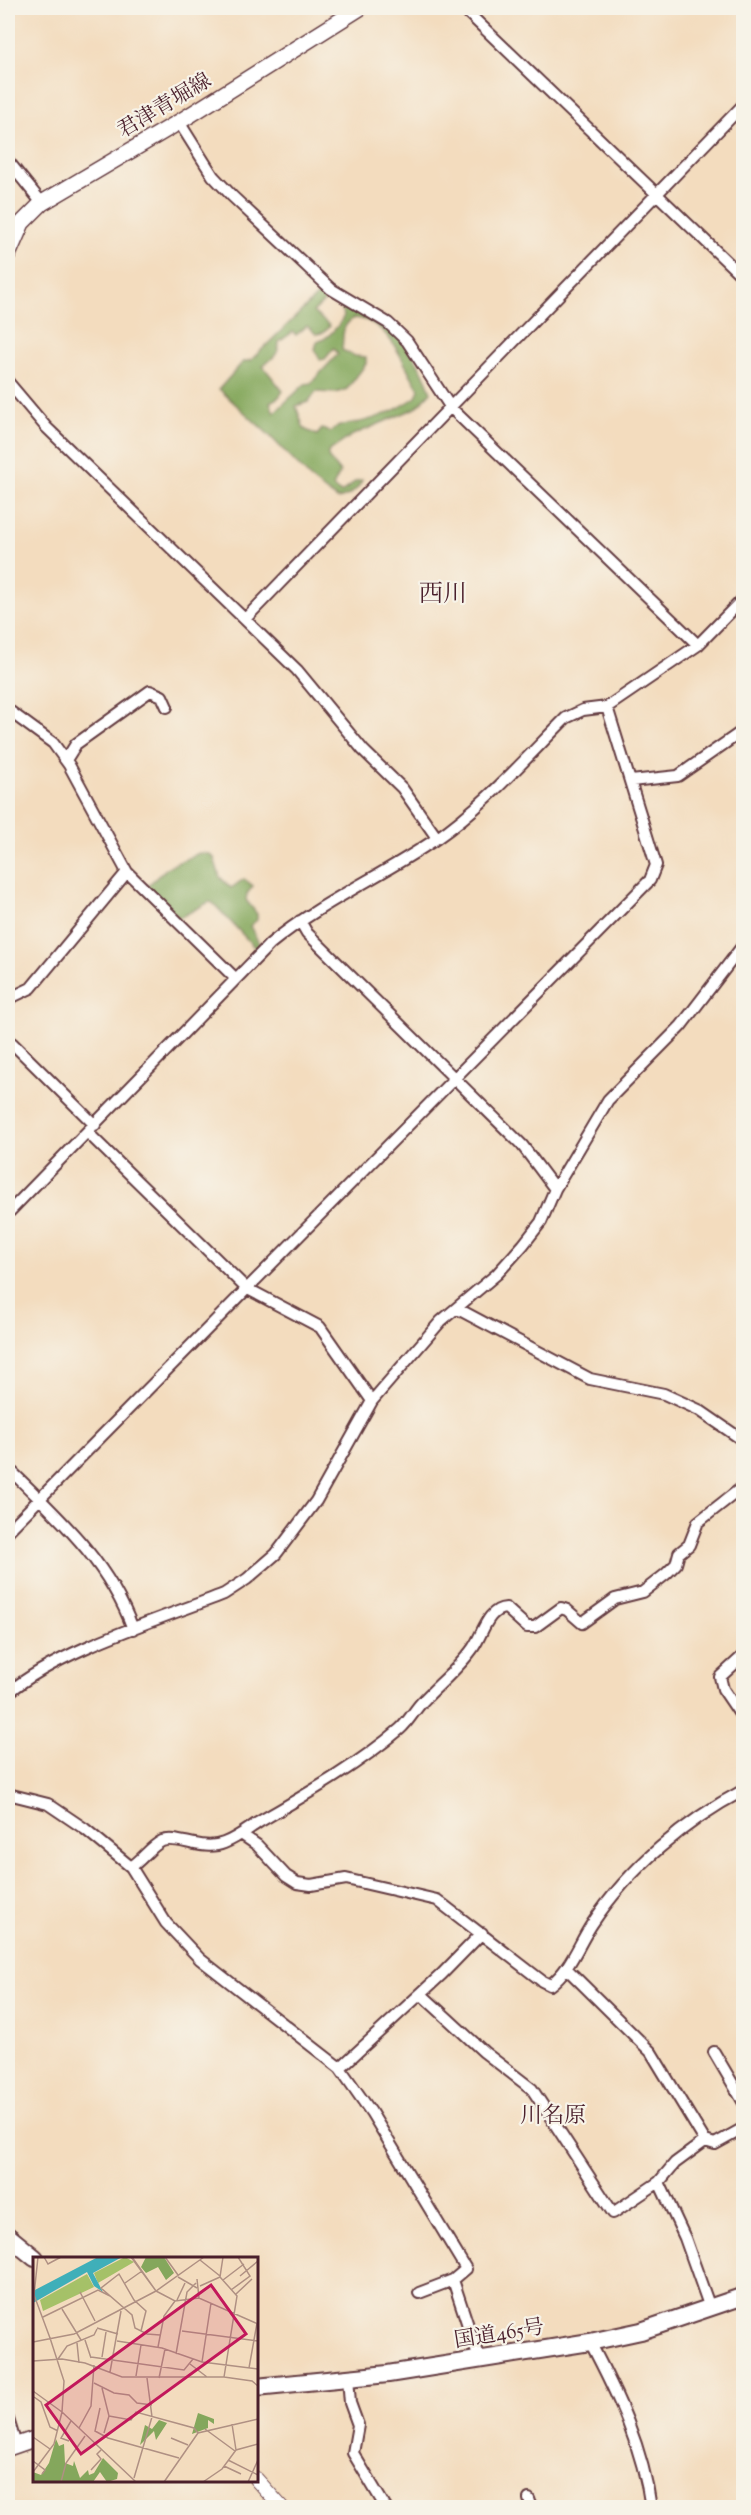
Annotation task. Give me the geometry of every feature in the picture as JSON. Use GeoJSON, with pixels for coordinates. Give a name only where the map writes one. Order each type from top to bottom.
{"type":"FeatureCollection","features":[{"type":"Feature","properties":{"kind":"highway"},"geometry":{"type":"LineString","coordinates":[[8,2236],[33,2257]]}},
{"type":"Feature","properties":{"kind":"highway","name":"国道465号"},"geometry":{"type":"LineString","coordinates":[[258,2387],[348,2378],[590,2342],[641,2331],[744,2296]]}},
{"type":"Feature","properties":{"kind":"main road","name":"君津青堀線"},"geometry":{"type":"LineString","coordinates":[[8,255],[22,223],[42,202],[179,122],[360,8]]}},
{"type":"Feature","properties":{"kind":"main road"},"geometry":{"type":"LineString","coordinates":[[12,2446],[33,2439]]}},
{"type":"Feature","properties":{"kind":"street"},"geometry":{"type":"LineString","coordinates":[[464,8],[744,278]]}},
{"type":"Feature","properties":{"kind":"street"},"geometry":{"type":"LineString","coordinates":[[246,618],[744,104]]}},
{"type":"Feature","properties":{"kind":"street"},"geometry":{"type":"LineString","coordinates":[[179,122],[213,176],[232,196],[331,289],[388,323],[407,341],[451,408],[698,645]]}},
{"type":"Feature","properties":{"kind":"street"},"geometry":{"type":"LineString","coordinates":[[8,161],[42,202]]}},
{"type":"Feature","properties":{"kind":"street"},"geometry":{"type":"LineString","coordinates":[[8,382],[46,427],[246,618],[297,670],[363,750],[402,788],[437,838]]}},
{"type":"Feature","properties":{"kind":"street"},"geometry":{"type":"LineString","coordinates":[[8,1213],[270,944],[300,921],[437,838],[481,800],[566,718],[583,710],[607,707],[698,645],[744,598]]}},
{"type":"Feature","properties":{"kind":"street"},"geometry":{"type":"LineString","coordinates":[[66,760],[76,744],[150,691],[162,696],[167,707]]}},
{"type":"Feature","properties":{"kind":"street"},"geometry":{"type":"LineString","coordinates":[[8,1531],[453,1077],[650,880],[656,865],[607,707]]}},
{"type":"Feature","properties":{"kind":"street"},"geometry":{"type":"LineString","coordinates":[[8,710],[53,743],[66,760],[128,872],[235,978]]}},
{"type":"Feature","properties":{"kind":"street"},"geometry":{"type":"LineString","coordinates":[[631,781],[678,776],[744,730]]}},
{"type":"Feature","properties":{"kind":"street"},"geometry":{"type":"LineString","coordinates":[[8,999],[31,988],[128,872]]}},
{"type":"Feature","properties":{"kind":"street"},"geometry":{"type":"LineString","coordinates":[[300,921],[307,933],[522,1145],[555,1189]]}},
{"type":"Feature","properties":{"kind":"street"},"geometry":{"type":"LineString","coordinates":[[8,1693],[27,1677],[133,1629],[224,1594],[247,1579],[276,1554],[316,1501],[372,1401],[441,1321],[497,1274],[523,1245],[541,1222],[555,1189],[608,1100],[681,1026],[744,944]]}},
{"type":"Feature","properties":{"kind":"street"},"geometry":{"type":"LineString","coordinates":[[12,1043],[246,1288],[321,1327],[372,1401]]}},
{"type":"Feature","properties":{"kind":"street"},"geometry":{"type":"LineString","coordinates":[[458,1308],[590,1379],[673,1398],[699,1410],[744,1441]]}},
{"type":"Feature","properties":{"kind":"street"},"geometry":{"type":"LineString","coordinates":[[8,1468],[93,1554],[122,1599],[133,1629]]}},
{"type":"Feature","properties":{"kind":"street"},"geometry":{"type":"LineString","coordinates":[[131,1867],[142,1861],[161,1842],[172,1839],[188,1845],[223,1844],[338,1774],[402,1728],[423,1701],[455,1670],[473,1647],[492,1614],[499,1609],[506,1608],[527,1627],[535,1627],[561,1608],[567,1610],[582,1623],[615,1599],[643,1592],[676,1564],[679,1553],[689,1545],[698,1522],[744,1486]]}},
{"type":"Feature","properties":{"kind":"street"},"geometry":{"type":"LineString","coordinates":[[744,1655],[720,1677],[723,1689],[744,1720]]}},
{"type":"Feature","properties":{"kind":"street"},"geometry":{"type":"LineString","coordinates":[[241,1834],[257,1845],[286,1876],[297,1883],[311,1885],[346,1879],[437,1900],[542,1982],[550,1985],[567,1969],[592,1924],[626,1880],[703,1814],[744,1790]]}},
{"type":"Feature","properties":{"kind":"street"},"geometry":{"type":"LineString","coordinates":[[8,1794],[48,1804],[85,1829],[131,1867],[166,1923],[200,1959],[340,2068],[371,2112],[466,2269],[453,2280],[418,2293]]}},
{"type":"Feature","properties":{"kind":"street"},"geometry":{"type":"LineString","coordinates":[[340,2068],[421,1994],[482,1933]]}},
{"type":"Feature","properties":{"kind":"street"},"geometry":{"type":"LineString","coordinates":[[567,1969],[651,2052],[705,2141],[715,2144],[744,2128]]}},
{"type":"Feature","properties":{"kind":"street"},"geometry":{"type":"LineString","coordinates":[[421,1994],[484,2052],[532,2089],[613,2213],[659,2182],[675,2163],[705,2141]]}},
{"type":"Feature","properties":{"kind":"street"},"geometry":{"type":"LineString","coordinates":[[714,2052],[744,2103]]}},
{"type":"Feature","properties":{"kind":"street"},"geometry":{"type":"LineString","coordinates":[[659,2182],[685,2238],[710,2308]]}},
{"type":"Feature","properties":{"kind":"street"},"geometry":{"type":"LineString","coordinates":[[453,2280],[479,2359]]}},
{"type":"Feature","properties":{"kind":"street"},"geometry":{"type":"LineString","coordinates":[[590,2342],[632,2430],[642,2461],[651,2508]]}},
{"type":"Feature","properties":{"kind":"street"},"geometry":{"type":"LineString","coordinates":[[348,2378],[350,2403],[358,2425],[353,2453],[386,2508]]}},
{"type":"Feature","properties":{"kind":"street"},"geometry":{"type":"LineString","coordinates":[[8,2419],[12,2446]]}},
{"type":"Feature","properties":{"kind":"street"},"geometry":{"type":"LineString","coordinates":[[258,2481],[282,2508]]}},
{"type":"Feature","properties":{"kind":"green space"},"geometry":{"type":"Polygon","coordinates":[[[321,292],[327,292],[374,316],[395,332],[414,356],[431,392],[416,408],[353,435],[328,452],[328,457],[340,472],[333,487],[341,493],[356,481],[362,480],[352,493],[337,499],[314,482],[269,435],[219,389],[243,362],[251,360],[321,292]],[[328,298],[313,312],[330,326],[323,333],[316,334],[307,326],[296,335],[293,332],[279,342],[277,353],[263,366],[283,391],[279,397],[270,402],[274,413],[305,384],[311,383],[338,354],[334,348],[325,359],[320,360],[315,349],[317,342],[333,332],[344,316],[340,304],[328,298]],[[354,318],[346,324],[342,350],[355,356],[366,357],[366,364],[347,389],[336,393],[316,392],[308,402],[296,406],[304,429],[317,435],[322,429],[330,432],[339,426],[387,413],[416,397],[419,389],[387,335],[367,321],[354,318]]]}},
{"type":"Feature","properties":{"kind":"green space"},"geometry":{"type":"Polygon","coordinates":[[[199,853],[210,854],[214,858],[220,877],[231,888],[244,879],[253,886],[246,900],[257,914],[257,920],[250,926],[261,947],[257,950],[213,903],[209,902],[179,918],[145,888],[168,867],[199,853]]]}},
{"type":"Feature","properties":{"kind":"district","name":"西川"},"geometry":{"type":"Point","coordinates":[443,593]}},
{"type":"Feature","properties":{"kind":"district","name":"川名原"},"geometry":{"type":"Point","coordinates":[553,2114]}}]}
